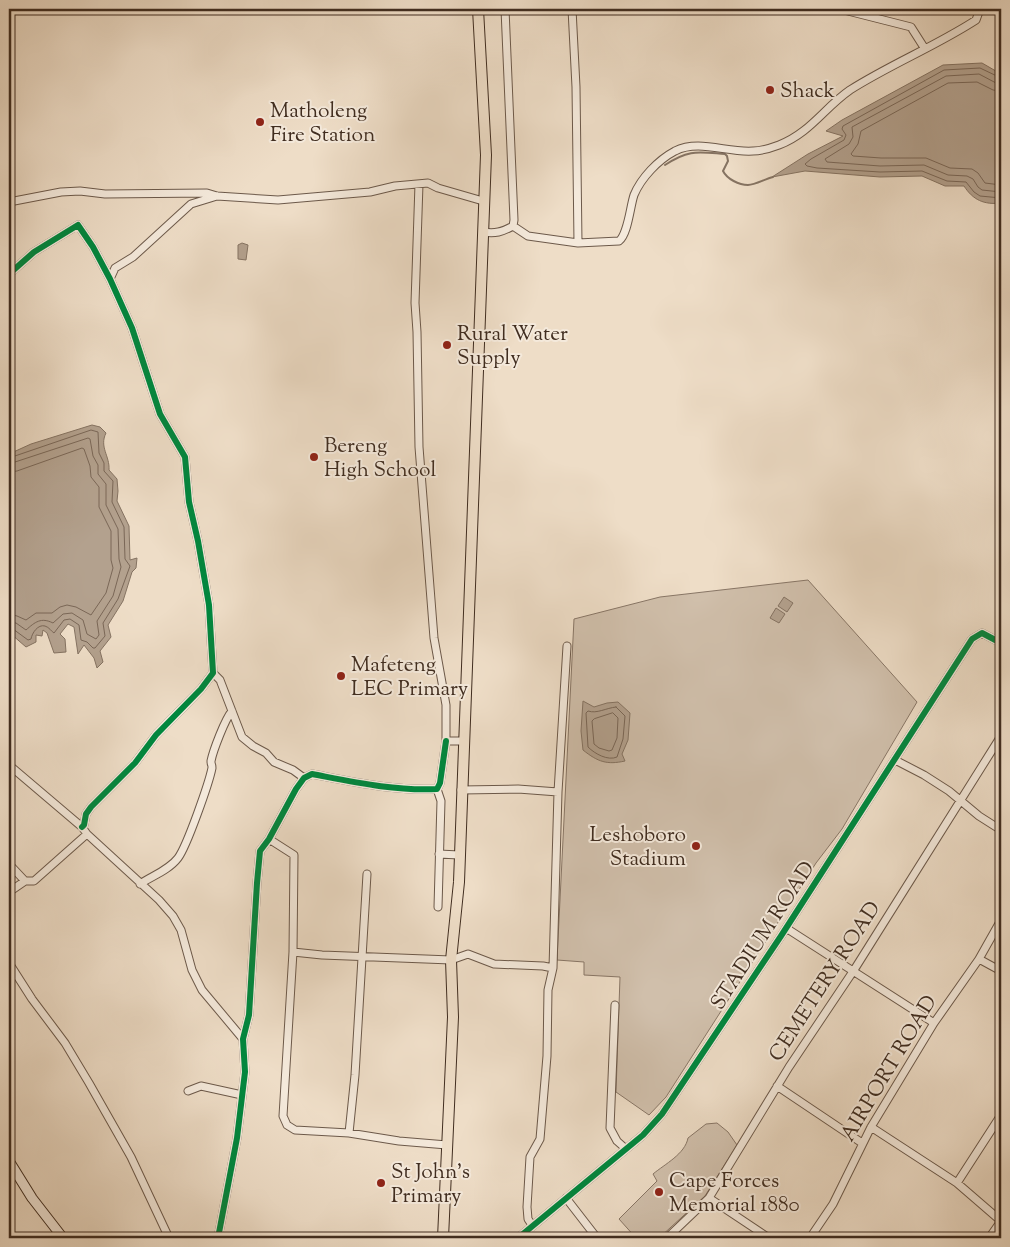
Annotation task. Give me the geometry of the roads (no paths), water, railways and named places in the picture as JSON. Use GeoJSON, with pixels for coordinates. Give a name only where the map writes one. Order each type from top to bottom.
{"type":"FeatureCollection","features":[{"type":"Feature","properties":{"kind":"main road"},"geometry":{"type":"LineString","coordinates":[[443,1238],[453,1017],[451,960],[459,882],[486,155],[478,9]]}},
{"type":"Feature","properties":{"kind":"street"},"geometry":{"type":"LineString","coordinates":[[483,232],[503,232],[513,226],[514,220],[506,9]]}},
{"type":"Feature","properties":{"kind":"street"},"geometry":{"type":"LineString","coordinates":[[572,9],[576,86],[578,243]]}},
{"type":"Feature","properties":{"kind":"street"},"geometry":{"type":"LineString","coordinates":[[840,9],[911,27],[925,49]]}},
{"type":"Feature","properties":{"kind":"street"},"geometry":{"type":"LineString","coordinates":[[513,226],[528,236],[578,243],[619,241],[622,239],[634,195],[642,179],[675,151],[694,146],[754,152],[777,146],[798,136],[849,91],[950,37],[976,20],[980,9]]}},
{"type":"Feature","properties":{"kind":"street"},"geometry":{"type":"LineString","coordinates":[[9,202],[61,192],[80,191],[105,194],[207,193],[217,196],[278,200],[370,192],[395,186],[428,183],[438,188],[483,201]]}},
{"type":"Feature","properties":{"kind":"street"},"geometry":{"type":"LineString","coordinates":[[419,184],[416,303],[419,386],[418,447],[434,638],[446,705],[446,741],[440,783],[437,789],[441,801],[438,907]]}},
{"type":"Feature","properties":{"kind":"street"},"geometry":{"type":"LineString","coordinates":[[110,279],[115,268],[133,257],[191,204],[217,196]]}},
{"type":"Feature","properties":{"kind":"street"},"geometry":{"type":"LineString","coordinates":[[9,274],[34,252],[78,225],[93,247],[132,328],[160,414],[185,457],[189,502],[209,606],[213,673],[201,689],[156,735],[135,763],[91,806],[82,827]]}},
{"type":"Feature","properties":{"kind":"street","name":"STADIUM ROAD"},"geometry":{"type":"LineString","coordinates":[[518,1238],[626,1149],[649,1129],[662,1114],[786,928],[972,639],[982,633],[1001,643]]}},
{"type":"Feature","properties":{"kind":"street"},"geometry":{"type":"LineString","coordinates":[[532,1225],[528,1219],[527,1207],[530,1157],[540,1139],[546,1056],[548,990],[553,968],[558,792],[567,646]]}},
{"type":"Feature","properties":{"kind":"street"},"geometry":{"type":"LineString","coordinates":[[213,673],[220,680],[242,737],[266,753],[274,762],[293,770],[304,778]]}},
{"type":"Feature","properties":{"kind":"street"},"geometry":{"type":"LineString","coordinates":[[140,884],[168,867],[178,858],[209,778],[215,751],[228,716],[232,712]]}},
{"type":"Feature","properties":{"kind":"street","name":"CEMETERY ROAD"},"geometry":{"type":"LineString","coordinates":[[667,1238],[709,1198],[789,1067],[854,970],[1001,736]]}},
{"type":"Feature","properties":{"kind":"street"},"geometry":{"type":"LineString","coordinates":[[446,741],[464,741]]}},
{"type":"Feature","properties":{"kind":"street"},"geometry":{"type":"LineString","coordinates":[[895,760],[924,775],[961,799],[979,816],[1001,830]]}},
{"type":"Feature","properties":{"kind":"street"},"geometry":{"type":"LineString","coordinates":[[9,765],[82,827],[87,834],[173,916],[181,930],[192,970],[202,990],[243,1039]]}},
{"type":"Feature","properties":{"kind":"street"},"geometry":{"type":"LineString","coordinates":[[218,1238],[237,1138],[245,1072],[243,1039],[249,1015],[260,851],[269,839],[296,789],[304,778],[312,774],[375,787],[411,790],[437,789]]}},
{"type":"Feature","properties":{"kind":"street"},"geometry":{"type":"LineString","coordinates":[[462,790],[518,789],[558,792]]}},
{"type":"Feature","properties":{"kind":"street"},"geometry":{"type":"LineString","coordinates":[[9,892],[25,881],[34,881],[87,834]]}},
{"type":"Feature","properties":{"kind":"street"},"geometry":{"type":"LineString","coordinates":[[269,839],[294,856],[293,952],[283,1116],[287,1125],[295,1130],[349,1133],[399,1141],[447,1145]]}},
{"type":"Feature","properties":{"kind":"street"},"geometry":{"type":"LineString","coordinates":[[439,854],[459,855]]}},
{"type":"Feature","properties":{"kind":"street"},"geometry":{"type":"LineString","coordinates":[[9,864],[25,881]]}},
{"type":"Feature","properties":{"kind":"street"},"geometry":{"type":"LineString","coordinates":[[349,1133],[355,1076],[367,874]]}},
{"type":"Feature","properties":{"kind":"street","name":"AIRPORT ROAD"},"geometry":{"type":"LineString","coordinates":[[810,1238],[833,1204],[871,1127],[934,1023],[979,959],[1001,920]]}},
{"type":"Feature","properties":{"kind":"street"},"geometry":{"type":"LineString","coordinates":[[786,928],[934,1023]]}},
{"type":"Feature","properties":{"kind":"street"},"geometry":{"type":"LineString","coordinates":[[293,952],[451,960],[468,954],[494,964],[553,968]]}},
{"type":"Feature","properties":{"kind":"street"},"geometry":{"type":"LineString","coordinates":[[979,959],[1001,971]]}},
{"type":"Feature","properties":{"kind":"street"},"geometry":{"type":"LineString","coordinates":[[9,963],[32,999],[65,1043],[97,1097],[131,1157],[170,1238]]}},
{"type":"Feature","properties":{"kind":"street"},"geometry":{"type":"LineString","coordinates":[[614,1005],[610,1128],[617,1142],[626,1149]]}},
{"type":"Feature","properties":{"kind":"street"},"geometry":{"type":"LineString","coordinates":[[188,1090],[201,1086],[242,1095]]}},
{"type":"Feature","properties":{"kind":"street"},"geometry":{"type":"LineString","coordinates":[[778,1086],[862,1143]]}},
{"type":"Feature","properties":{"kind":"street"},"geometry":{"type":"LineString","coordinates":[[957,1183],[1001,1115]]}},
{"type":"Feature","properties":{"kind":"street"},"geometry":{"type":"LineString","coordinates":[[871,1127],[957,1183],[1001,1221],[989,1238]]}},
{"type":"Feature","properties":{"kind":"street"},"geometry":{"type":"LineString","coordinates":[[9,1161],[32,1198],[63,1238]]}},
{"type":"Feature","properties":{"kind":"street"},"geometry":{"type":"LineString","coordinates":[[566,1198],[597,1238]]}},
{"type":"Feature","properties":{"kind":"street"},"geometry":{"type":"LineString","coordinates":[[709,1198],[769,1238]]}},
{"type":"Feature","properties":{"kind":"water"},"geometry":{"type":"Polygon","coordinates":[[[982,63],[1001,74],[1001,203],[984,202],[971,195],[964,186],[945,186],[922,176],[880,177],[805,171],[772,177],[808,154],[843,136],[826,131],[842,120],[943,65],[982,63]]]}},
{"type":"Feature","properties":{"kind":"water"},"geometry":{"type":"Polygon","coordinates":[[[242,243],[248,245],[246,260],[238,259],[238,245],[242,243]]]}},
{"type":"Feature","properties":{"kind":"water"},"geometry":{"type":"Polygon","coordinates":[[[92,425],[100,427],[106,433],[104,447],[109,470],[117,479],[117,501],[129,526],[130,560],[137,558],[136,568],[132,572],[123,601],[108,625],[111,637],[100,651],[103,662],[97,668],[94,658],[84,645],[78,654],[74,627],[68,624],[60,634],[65,639],[66,652],[54,653],[47,633],[43,630],[42,636],[36,635],[36,642],[26,647],[11,634],[9,628],[9,454],[31,444],[92,425]]]}},
{"type":"Feature","properties":{"kind":"water"},"geometry":{"type":"Polygon","coordinates":[[[784,597],[793,603],[787,612],[778,606],[784,597]]]}},
{"type":"Feature","properties":{"kind":"water"},"geometry":{"type":"Polygon","coordinates":[[[776,608],[785,614],[779,623],[770,618],[776,608]]]}},
{"type":"Feature","properties":{"kind":"water"},"geometry":{"type":"Polygon","coordinates":[[[583,701],[594,707],[618,702],[630,713],[628,740],[622,754],[625,761],[603,762],[583,750],[581,731],[583,701]]]}},
{"type":"Feature","properties":{"kind":"waterway"},"geometry":{"type":"LineString","coordinates":[[665,165],[687,154],[725,154],[728,161],[723,171],[727,177],[734,181],[751,185],[773,177]]}},
{"type":"Feature","properties":{"kind":"place","name":"Shack"},"geometry":{"type":"Point","coordinates":[770,90]}},
{"type":"Feature","properties":{"kind":"place","name":"Matholeng Fire Station"},"geometry":{"type":"Point","coordinates":[260,122]}},
{"type":"Feature","properties":{"kind":"place","name":"Rural Water Supply"},"geometry":{"type":"Point","coordinates":[447,345]}},
{"type":"Feature","properties":{"kind":"place","name":"Bereng High School"},"geometry":{"type":"Point","coordinates":[314,457]}},
{"type":"Feature","properties":{"kind":"place","name":"Mafeteng LEC Primary"},"geometry":{"type":"Point","coordinates":[341,676]}},
{"type":"Feature","properties":{"kind":"place","name":"Leshoboro Stadium"},"geometry":{"type":"Point","coordinates":[696,846]}},
{"type":"Feature","properties":{"kind":"place","name":"St John's Primary"},"geometry":{"type":"Point","coordinates":[381,1183]}},
{"type":"Feature","properties":{"kind":"place","name":"Cape Forces Memorial 1880"},"geometry":{"type":"Point","coordinates":[659,1192]}}]}
